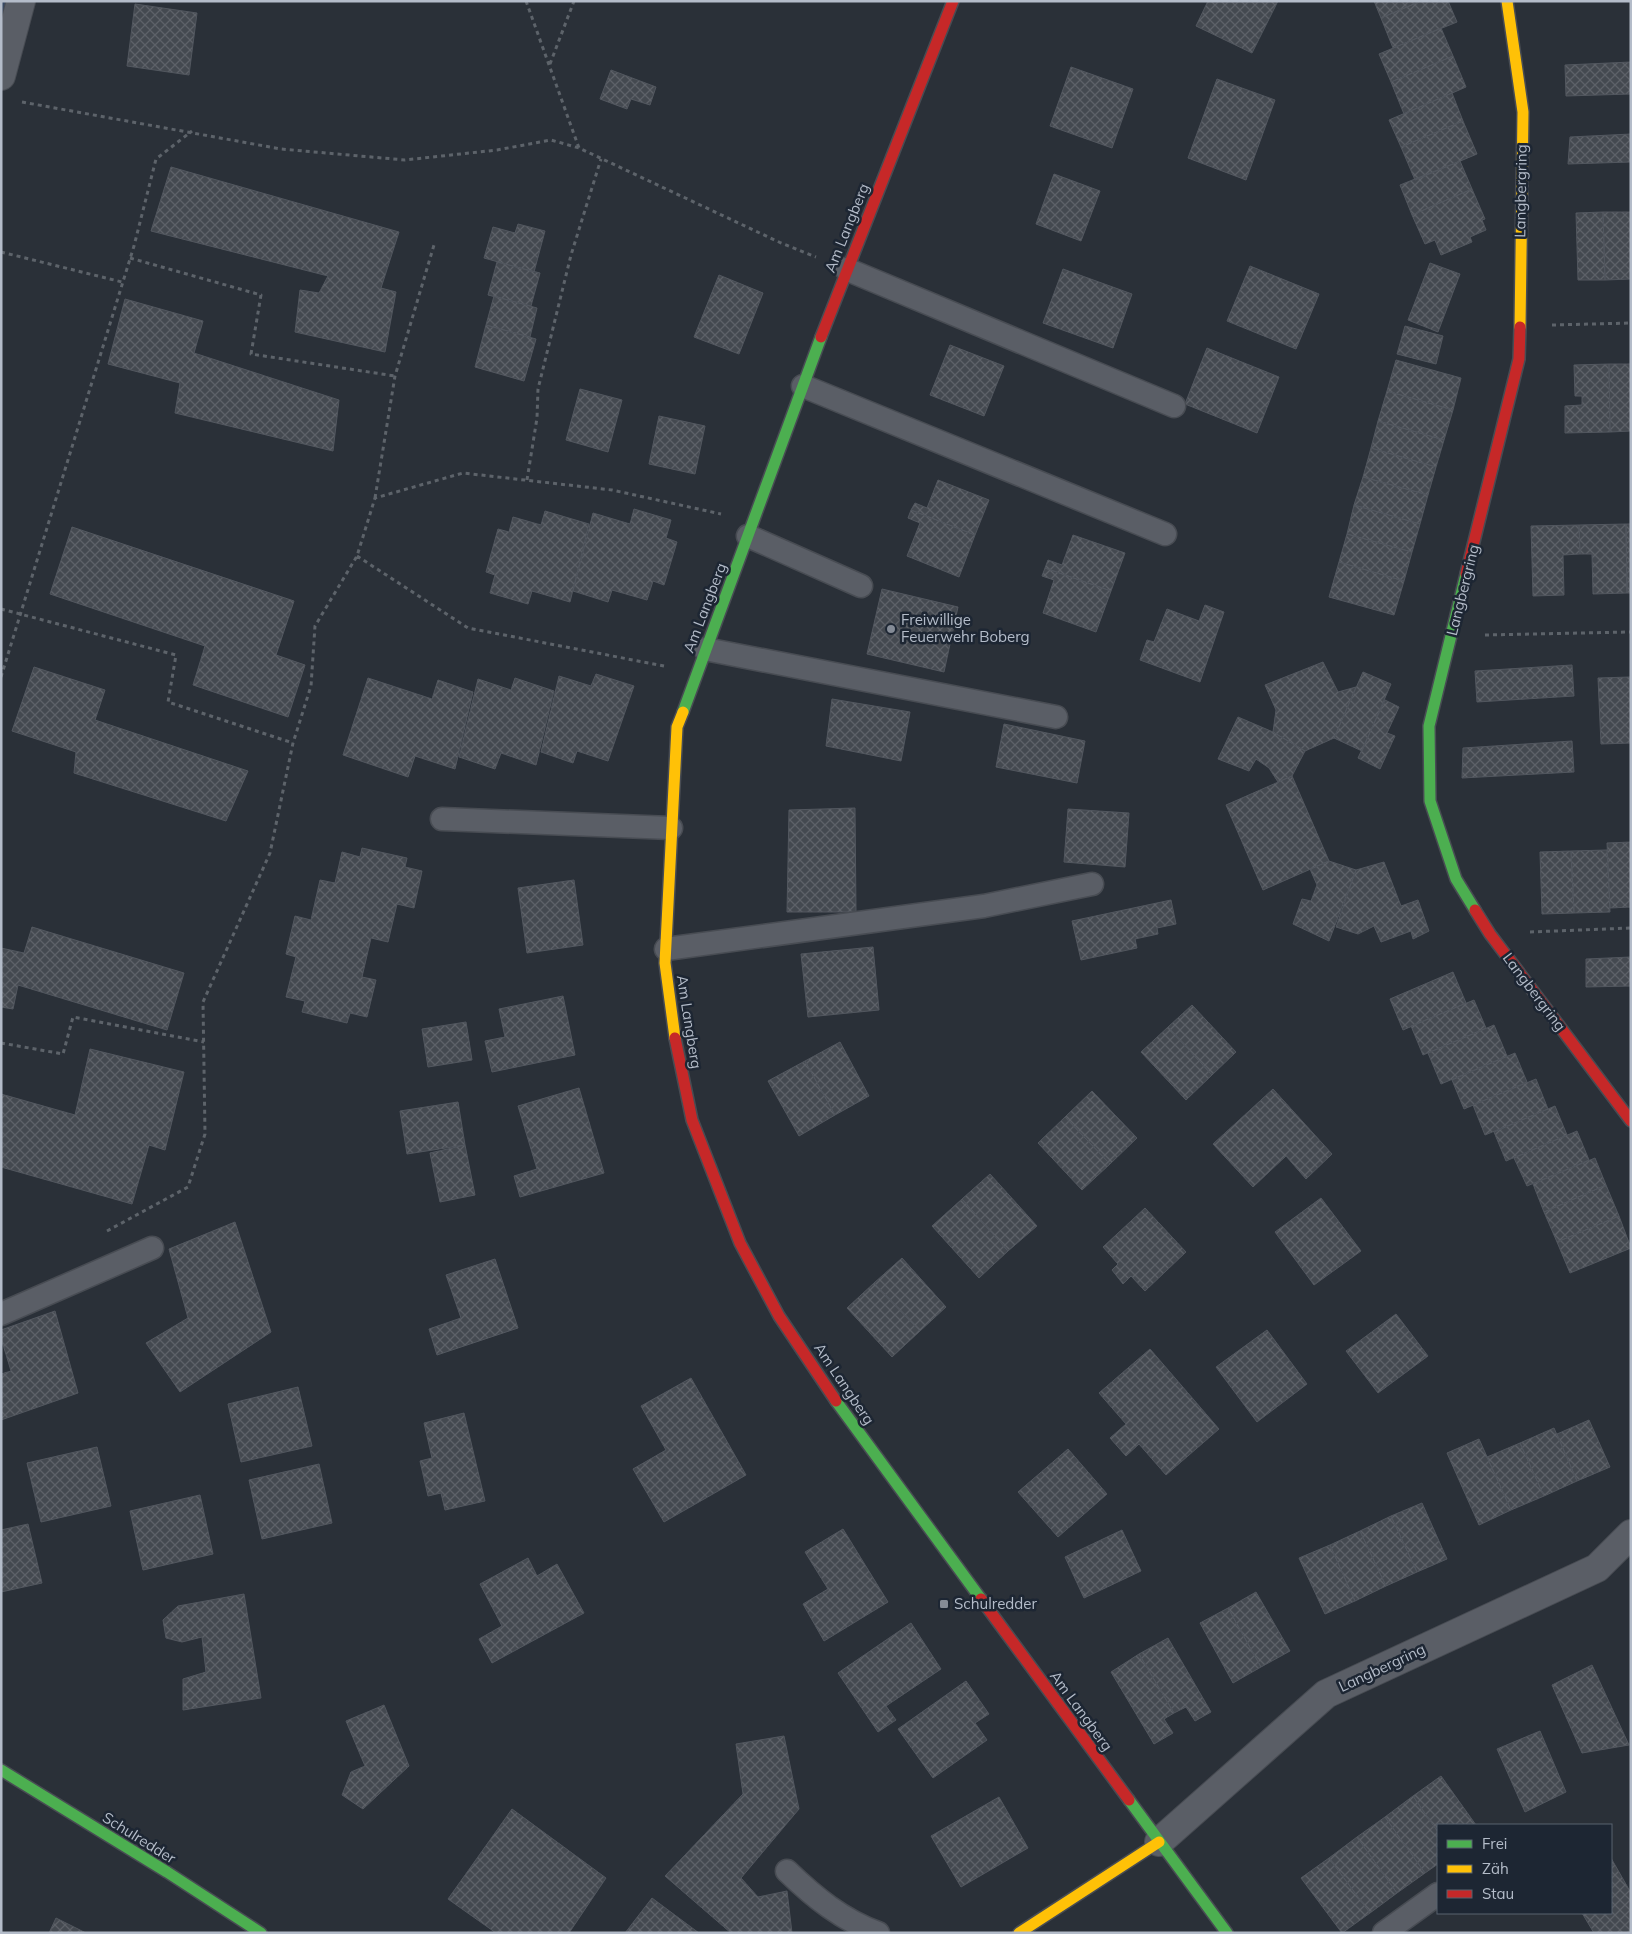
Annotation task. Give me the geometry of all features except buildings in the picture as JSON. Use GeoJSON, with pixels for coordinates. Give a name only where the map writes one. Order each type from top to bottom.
{"type":"FeatureCollection","features":[{"type":"Feature","properties":{"kind":"street"},"geometry":{"type":"LineString","coordinates":[[1,76],[22,1]]}},
{"type":"Feature","properties":{"kind":"street","name":"Am Langberg"},"geometry":{"type":"LineString","coordinates":[[953,1],[846,269],[676,727],[666,949],[671,1020],[692,1120],[740,1243],[779,1316],[860,1436],[1227,1933]]}},
{"type":"Feature","properties":{"kind":"street","name":"Langbergring"},"geometry":{"type":"LineString","coordinates":[[1507,1],[1523,112],[1519,359],[1429,726],[1430,801],[1456,879],[1490,934],[1631,1121]]}},
{"type":"Feature","properties":{"kind":"street","name":"Langbergring"},"geometry":{"type":"LineString","coordinates":[[1158,1842],[1326,1694],[1597,1568],[1631,1534]]}},
{"type":"Feature","properties":{"kind":"street","name":"Schulredder"},"geometry":{"type":"LineString","coordinates":[[1,1770],[167,1872],[260,1933]]}},
{"type":"Feature","properties":{"kind":"street"},"geometry":{"type":"LineString","coordinates":[[1019,1933],[1158,1842]]}},
{"type":"Feature","properties":{"kind":"lane"},"geometry":{"type":"LineString","coordinates":[[846,269],[1174,406]]}},
{"type":"Feature","properties":{"kind":"lane"},"geometry":{"type":"LineString","coordinates":[[803,386],[1165,534]]}},
{"type":"Feature","properties":{"kind":"lane"},"geometry":{"type":"LineString","coordinates":[[750,528],[860,586]]}},
{"type":"Feature","properties":{"kind":"lane"},"geometry":{"type":"LineString","coordinates":[[705,649],[1056,717]]}},
{"type":"Feature","properties":{"kind":"lane"},"geometry":{"type":"LineString","coordinates":[[442,819],[671,828]]}},
{"type":"Feature","properties":{"kind":"lane"},"geometry":{"type":"LineString","coordinates":[[666,949],[984,906],[1092,884]]}},
{"type":"Feature","properties":{"kind":"lane"},"geometry":{"type":"LineString","coordinates":[[1,1314],[152,1248]]}},
{"type":"Feature","properties":{"kind":"lane"},"geometry":{"type":"LineString","coordinates":[[787,1870],[818,1900],[858,1926],[878,1933]]}},
{"type":"Feature","properties":{"kind":"lane"},"geometry":{"type":"LineString","coordinates":[[1384,1933],[1437,1895]]}},
{"type":"Feature","properties":{"kind":"path"},"geometry":{"type":"LineString","coordinates":[[526,1],[579,148]]}},
{"type":"Feature","properties":{"kind":"path"},"geometry":{"type":"LineString","coordinates":[[550,64],[574,1]]}},
{"type":"Feature","properties":{"kind":"path"},"geometry":{"type":"LineString","coordinates":[[15,100],[192,131],[281,149],[405,160],[496,150],[551,140],[579,148],[781,244]]}},
{"type":"Feature","properties":{"kind":"path"},"geometry":{"type":"LineString","coordinates":[[1,677],[22,615],[130,258],[156,159],[192,131]]}},
{"type":"Feature","properties":{"kind":"path"},"geometry":{"type":"LineString","coordinates":[[527,480],[537,418],[538,389],[571,255],[601,159]]}},
{"type":"Feature","properties":{"kind":"path"},"geometry":{"type":"LineString","coordinates":[[100,1235],[188,1187],[205,1134],[203,1002],[270,853],[293,743],[311,686],[315,626],[357,556],[375,498],[395,376],[434,245]]}},
{"type":"Feature","properties":{"kind":"path"},"geometry":{"type":"LineString","coordinates":[[1,252],[122,282]]}},
{"type":"Feature","properties":{"kind":"path"},"geometry":{"type":"LineString","coordinates":[[130,258],[261,295],[251,354],[395,376]]}},
{"type":"Feature","properties":{"kind":"path"},"geometry":{"type":"LineString","coordinates":[[1519,326],[1631,323]]}},
{"type":"Feature","properties":{"kind":"path"},"geometry":{"type":"LineString","coordinates":[[375,498],[464,473],[612,490],[750,528]]}},
{"type":"Feature","properties":{"kind":"path"},"geometry":{"type":"LineString","coordinates":[[357,556],[468,628],[696,672]]}},
{"type":"Feature","properties":{"kind":"path"},"geometry":{"type":"LineString","coordinates":[[1,609],[176,655],[168,702],[293,743]]}},
{"type":"Feature","properties":{"kind":"path"},"geometry":{"type":"LineString","coordinates":[[1452,636],[1631,632]]}},
{"type":"Feature","properties":{"kind":"path"},"geometry":{"type":"LineString","coordinates":[[1490,934],[1631,928]]}},
{"type":"Feature","properties":{"kind":"path"},"geometry":{"type":"LineString","coordinates":[[1,1043],[63,1054],[73,1017],[204,1042]]}},
{"type":"Feature","properties":{"kind":"waterway"},"geometry":{"type":"LineString","coordinates":[[1,12],[4,1]]}},
{"type":"Feature","properties":{"kind":"traffic: fast"},"geometry":{"type":"LineString","coordinates":[[683,712],[821,337]]}},
{"type":"Feature","properties":{"kind":"traffic: fast"},"geometry":{"type":"LineString","coordinates":[[1466,574],[1429,726],[1430,801],[1456,879],[1475,910]]}},
{"type":"Feature","properties":{"kind":"traffic: fast"},"geometry":{"type":"LineString","coordinates":[[836,1401],[981,1599]]}},
{"type":"Feature","properties":{"kind":"traffic: fast"},"geometry":{"type":"LineString","coordinates":[[1,1770],[167,1872],[261,1933]]}},
{"type":"Feature","properties":{"kind":"traffic: fast"},"geometry":{"type":"LineString","coordinates":[[1129,1800],[1227,1933]]}},
{"type":"Feature","properties":{"kind":"traffic: slow"},"geometry":{"type":"LineString","coordinates":[[1507,1],[1523,112],[1520,327]]}},
{"type":"Feature","properties":{"kind":"traffic: slow"},"geometry":{"type":"LineString","coordinates":[[675,1038],[665,963],[677,727],[683,712]]}},
{"type":"Feature","properties":{"kind":"traffic: slow"},"geometry":{"type":"LineString","coordinates":[[1019,1933],[1159,1842]]}},
{"type":"Feature","properties":{"kind":"traffic: jam"},"geometry":{"type":"LineString","coordinates":[[821,337],[953,1]]}},
{"type":"Feature","properties":{"kind":"traffic: jam"},"geometry":{"type":"LineString","coordinates":[[1466,574],[1519,359],[1520,327]]}},
{"type":"Feature","properties":{"kind":"traffic: jam"},"geometry":{"type":"LineString","coordinates":[[1475,910],[1490,934],[1631,1121]]}},
{"type":"Feature","properties":{"kind":"traffic: jam"},"geometry":{"type":"LineString","coordinates":[[675,1038],[692,1120],[740,1243],[779,1316],[836,1401]]}},
{"type":"Feature","properties":{"kind":"traffic: jam"},"geometry":{"type":"LineString","coordinates":[[981,1599],[1129,1800]]}},
{"type":"Feature","properties":{"kind":"place","name":"Freiwillige Feuerwehr Boberg"},"geometry":{"type":"Point","coordinates":[891,629]}},
{"type":"Feature","properties":{"kind":"place","name":"Schulredder"},"geometry":{"type":"Point","coordinates":[944,1604]}}]}
